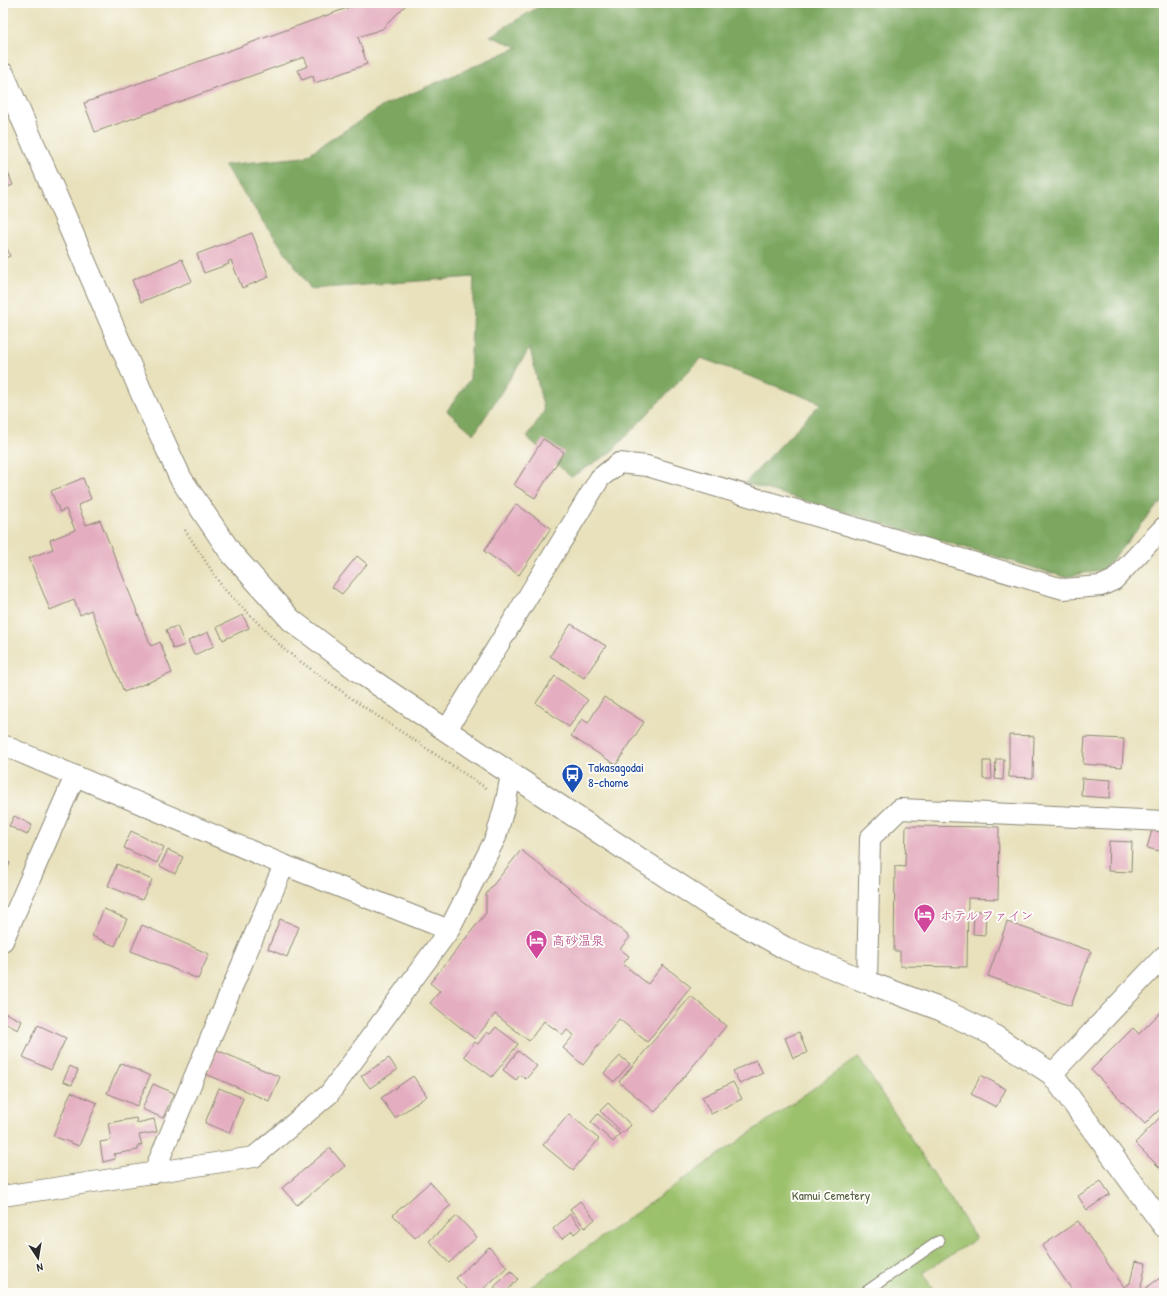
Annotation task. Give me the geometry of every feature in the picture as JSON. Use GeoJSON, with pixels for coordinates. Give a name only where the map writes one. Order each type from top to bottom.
{"type":"FeatureCollection","features":[{"type":"Feature","properties":{"kind":"street"},"geometry":{"type":"LineString","coordinates":[[3,74],[146,403],[178,472],[231,553],[291,620],[364,675],[446,731],[714,908],[785,948],[867,982],[942,1010],[988,1032],[1052,1074],[1164,1226]]}},
{"type":"Feature","properties":{"kind":"street"},"geometry":{"type":"LineString","coordinates":[[446,731],[600,478],[619,463],[647,466],[1064,589],[1101,586],[1114,580],[1164,527]]}},
{"type":"Feature","properties":{"kind":"street"},"geometry":{"type":"LineString","coordinates":[[3,744],[284,865],[448,930]]}},
{"type":"Feature","properties":{"kind":"street"},"geometry":{"type":"LineString","coordinates":[[3,1196],[153,1174],[254,1157],[329,1094],[448,930],[496,837],[506,801],[511,774]]}},
{"type":"Feature","properties":{"kind":"street"},"geometry":{"type":"LineString","coordinates":[[3,941],[75,776]]}},
{"type":"Feature","properties":{"kind":"street"},"geometry":{"type":"LineString","coordinates":[[867,982],[870,838],[900,809],[1164,821]]}},
{"type":"Feature","properties":{"kind":"street"},"geometry":{"type":"LineString","coordinates":[[153,1174],[284,865]]}},
{"type":"Feature","properties":{"kind":"street"},"geometry":{"type":"LineString","coordinates":[[1052,1074],[1164,956]]}},
{"type":"Feature","properties":{"kind":"lane"},"geometry":{"type":"LineString","coordinates":[[864,1293],[940,1241]]}},
{"type":"Feature","properties":{"kind":"green space"},"geometry":{"type":"Polygon","coordinates":[[[545,3],[1164,3],[1164,498],[1104,569],[1065,577],[745,483],[821,403],[701,358],[610,453],[571,477],[527,437],[544,411],[530,348],[474,434],[447,411],[470,379],[474,277],[311,289],[224,165],[304,157],[383,106],[518,47],[490,36],[545,3]]]}},
{"type":"Feature","properties":{"kind":"green space","name":"Kamui Cemetery"},"geometry":{"type":"Polygon","coordinates":[[[858,1057],[976,1239],[922,1273],[936,1293],[522,1293],[858,1057]]]}},
{"type":"Feature","properties":{"kind":"building"},"geometry":{"type":"Polygon","coordinates":[[[361,3],[408,3],[382,29],[358,37],[367,64],[315,83],[313,76],[302,80],[298,70],[308,66],[304,57],[95,132],[84,103],[361,3]]]}},
{"type":"Feature","properties":{"kind":"building"},"geometry":{"type":"Polygon","coordinates":[[[5,165],[13,185],[3,189],[3,166],[5,165]]]}},
{"type":"Feature","properties":{"kind":"building"},"geometry":{"type":"Polygon","coordinates":[[[3,230],[6,237],[3,238],[3,230]]]}},
{"type":"Feature","properties":{"kind":"building"},"geometry":{"type":"Polygon","coordinates":[[[252,233],[269,277],[242,288],[231,260],[228,262],[229,264],[204,273],[197,254],[252,233]]]}},
{"type":"Feature","properties":{"kind":"building"},"geometry":{"type":"Polygon","coordinates":[[[3,238],[10,256],[3,259],[3,238]]]}},
{"type":"Feature","properties":{"kind":"building"},"geometry":{"type":"Polygon","coordinates":[[[182,259],[192,281],[141,302],[132,280],[182,259]]]}},
{"type":"Feature","properties":{"kind":"building"},"geometry":{"type":"Polygon","coordinates":[[[543,439],[564,452],[535,498],[514,485],[543,439]]]}},
{"type":"Feature","properties":{"kind":"building"},"geometry":{"type":"Polygon","coordinates":[[[83,478],[91,499],[78,505],[86,525],[100,520],[151,646],[160,642],[172,673],[124,692],[91,610],[80,615],[74,600],[50,610],[29,558],[53,549],[50,540],[75,530],[66,509],[60,512],[51,491],[83,478]]]}},
{"type":"Feature","properties":{"kind":"building"},"geometry":{"type":"Polygon","coordinates":[[[516,504],[551,528],[519,575],[484,551],[516,504]]]}},
{"type":"Feature","properties":{"kind":"building"},"geometry":{"type":"Polygon","coordinates":[[[357,556],[367,564],[342,594],[332,587],[357,556]]]}},
{"type":"Feature","properties":{"kind":"building"},"geometry":{"type":"Polygon","coordinates":[[[243,615],[249,628],[223,640],[217,627],[243,615]]]}},
{"type":"Feature","properties":{"kind":"building"},"geometry":{"type":"Polygon","coordinates":[[[571,624],[606,646],[584,678],[550,656],[571,624]]]}},
{"type":"Feature","properties":{"kind":"building"},"geometry":{"type":"Polygon","coordinates":[[[177,626],[185,645],[173,649],[166,630],[177,626]]]}},
{"type":"Feature","properties":{"kind":"building"},"geometry":{"type":"Polygon","coordinates":[[[208,632],[214,646],[194,655],[188,641],[208,632]]]}},
{"type":"Feature","properties":{"kind":"building"},"geometry":{"type":"Polygon","coordinates":[[[555,676],[588,700],[569,727],[536,703],[555,676]]]}},
{"type":"Feature","properties":{"kind":"building"},"geometry":{"type":"Polygon","coordinates":[[[604,697],[644,722],[616,765],[571,736],[582,719],[588,723],[604,697]]]}},
{"type":"Feature","properties":{"kind":"building"},"geometry":{"type":"Polygon","coordinates":[[[1009,735],[1034,736],[1033,778],[1009,777],[1009,735]]]}},
{"type":"Feature","properties":{"kind":"building"},"geometry":{"type":"Polygon","coordinates":[[[1085,737],[1124,739],[1122,767],[1083,764],[1085,737]]]}},
{"type":"Feature","properties":{"kind":"building"},"geometry":{"type":"Polygon","coordinates":[[[996,759],[1004,759],[1003,780],[995,779],[996,759]]]}},
{"type":"Feature","properties":{"kind":"building"},"geometry":{"type":"Polygon","coordinates":[[[983,761],[991,761],[992,779],[983,779],[983,761]]]}},
{"type":"Feature","properties":{"kind":"building"},"geometry":{"type":"Polygon","coordinates":[[[1082,778],[1111,780],[1110,798],[1081,796],[1082,778]]]}},
{"type":"Feature","properties":{"kind":"building"},"geometry":{"type":"Polygon","coordinates":[[[14,816],[32,825],[27,835],[9,826],[14,816]]]}},
{"type":"Feature","properties":{"kind":"building"},"geometry":{"type":"Polygon","coordinates":[[[906,826],[999,827],[998,899],[968,898],[967,967],[900,966],[900,951],[894,951],[895,866],[905,867],[906,826]]]}},
{"type":"Feature","properties":{"kind":"building"},"geometry":{"type":"Polygon","coordinates":[[[1152,830],[1164,833],[1164,852],[1147,848],[1152,830]]]}},
{"type":"Feature","properties":{"kind":"building"},"geometry":{"type":"Polygon","coordinates":[[[131,831],[164,847],[157,863],[124,848],[131,831]]]}},
{"type":"Feature","properties":{"kind":"building"},"geometry":{"type":"Polygon","coordinates":[[[1109,841],[1132,842],[1131,872],[1108,871],[1109,841]]]}},
{"type":"Feature","properties":{"kind":"building"},"geometry":{"type":"Polygon","coordinates":[[[168,850],[183,857],[175,874],[160,866],[168,850]]]}},
{"type":"Feature","properties":{"kind":"building","name":"高砂温泉"},"geometry":{"type":"Polygon","coordinates":[[[521,850],[630,937],[620,949],[629,956],[623,964],[648,984],[663,965],[691,987],[647,1042],[619,1019],[583,1065],[563,1048],[574,1035],[567,1030],[563,1035],[544,1021],[529,1041],[495,1014],[475,1039],[430,1003],[440,991],[430,983],[486,913],[486,894],[521,850]]]}},
{"type":"Feature","properties":{"kind":"building"},"geometry":{"type":"Polygon","coordinates":[[[3,861],[10,863],[3,879],[3,861]]]}},
{"type":"Feature","properties":{"kind":"building"},"geometry":{"type":"Polygon","coordinates":[[[1164,862],[1164,870],[1160,866],[1164,862]]]}},
{"type":"Feature","properties":{"kind":"building"},"geometry":{"type":"Polygon","coordinates":[[[117,864],[152,880],[142,900],[108,886],[117,864]]]}},
{"type":"Feature","properties":{"kind":"building"},"geometry":{"type":"Polygon","coordinates":[[[104,909],[127,919],[115,946],[92,936],[104,909]]]}},
{"type":"Feature","properties":{"kind":"building"},"geometry":{"type":"Polygon","coordinates":[[[974,911],[986,911],[985,935],[973,934],[974,911]]]}},
{"type":"Feature","properties":{"kind":"building"},"geometry":{"type":"Polygon","coordinates":[[[280,919],[299,927],[287,957],[268,949],[280,919]]]}},
{"type":"Feature","properties":{"kind":"building"},"geometry":{"type":"Polygon","coordinates":[[[1007,922],[1091,951],[1071,1006],[988,976],[1007,922]]]}},
{"type":"Feature","properties":{"kind":"building"},"geometry":{"type":"Polygon","coordinates":[[[142,925],[209,954],[198,979],[131,951],[142,925]]]}},
{"type":"Feature","properties":{"kind":"building"},"geometry":{"type":"Polygon","coordinates":[[[691,996],[726,1026],[655,1112],[619,1082],[691,996]]]}},
{"type":"Feature","properties":{"kind":"building"},"geometry":{"type":"Polygon","coordinates":[[[1164,1009],[1164,1105],[1145,1124],[1091,1070],[1133,1028],[1139,1034],[1164,1009]]]}},
{"type":"Feature","properties":{"kind":"building"},"geometry":{"type":"Polygon","coordinates":[[[5,1013],[22,1021],[18,1030],[3,1022],[5,1013]]]}},
{"type":"Feature","properties":{"kind":"building"},"geometry":{"type":"Polygon","coordinates":[[[38,1025],[66,1038],[51,1070],[23,1057],[38,1025]]]}},
{"type":"Feature","properties":{"kind":"building"},"geometry":{"type":"Polygon","coordinates":[[[496,1027],[518,1044],[492,1077],[464,1056],[475,1042],[478,1044],[487,1032],[490,1034],[496,1027]]]}},
{"type":"Feature","properties":{"kind":"building"},"geometry":{"type":"Polygon","coordinates":[[[799,1032],[807,1053],[793,1058],[785,1038],[799,1032]]]}},
{"type":"Feature","properties":{"kind":"building"},"geometry":{"type":"Polygon","coordinates":[[[217,1050],[280,1077],[269,1101],[206,1074],[217,1050]]]}},
{"type":"Feature","properties":{"kind":"building"},"geometry":{"type":"Polygon","coordinates":[[[518,1051],[537,1066],[526,1079],[520,1075],[516,1080],[503,1070],[518,1051]]]}},
{"type":"Feature","properties":{"kind":"building"},"geometry":{"type":"Polygon","coordinates":[[[620,1056],[630,1064],[614,1082],[604,1073],[620,1056]]]}},
{"type":"Feature","properties":{"kind":"building"},"geometry":{"type":"Polygon","coordinates":[[[389,1058],[397,1070],[370,1088],[361,1076],[389,1058]]]}},
{"type":"Feature","properties":{"kind":"building"},"geometry":{"type":"Polygon","coordinates":[[[756,1060],[763,1073],[740,1084],[733,1071],[756,1060]]]}},
{"type":"Feature","properties":{"kind":"building"},"geometry":{"type":"Polygon","coordinates":[[[121,1063],[150,1076],[137,1106],[107,1093],[121,1063]]]}},
{"type":"Feature","properties":{"kind":"building"},"geometry":{"type":"Polygon","coordinates":[[[70,1066],[78,1070],[72,1085],[63,1081],[70,1066]]]}},
{"type":"Feature","properties":{"kind":"building"},"geometry":{"type":"Polygon","coordinates":[[[981,1075],[1006,1089],[996,1107],[971,1094],[981,1075]]]}},
{"type":"Feature","properties":{"kind":"building"},"geometry":{"type":"Polygon","coordinates":[[[413,1076],[427,1096],[395,1118],[381,1098],[413,1076]]]}},
{"type":"Feature","properties":{"kind":"building"},"geometry":{"type":"Polygon","coordinates":[[[733,1082],[742,1099],[711,1114],[702,1097],[733,1082]]]}},
{"type":"Feature","properties":{"kind":"building"},"geometry":{"type":"Polygon","coordinates":[[[153,1084],[174,1093],[163,1118],[142,1109],[153,1084]]]}},
{"type":"Feature","properties":{"kind":"building"},"geometry":{"type":"Polygon","coordinates":[[[219,1088],[243,1098],[229,1133],[205,1123],[219,1088]]]}},
{"type":"Feature","properties":{"kind":"building"},"geometry":{"type":"Polygon","coordinates":[[[71,1092],[97,1103],[79,1146],[53,1136],[71,1092]]]}},
{"type":"Feature","properties":{"kind":"building"},"geometry":{"type":"Polygon","coordinates":[[[608,1103],[631,1125],[623,1133],[600,1111],[608,1103]]]}},
{"type":"Feature","properties":{"kind":"building"},"geometry":{"type":"Polygon","coordinates":[[[1164,1113],[1164,1172],[1135,1143],[1164,1113]]]}},
{"type":"Feature","properties":{"kind":"building"},"geometry":{"type":"Polygon","coordinates":[[[569,1114],[599,1139],[573,1170],[543,1145],[569,1114]]]}},
{"type":"Feature","properties":{"kind":"building"},"geometry":{"type":"Polygon","coordinates":[[[598,1114],[620,1134],[613,1142],[591,1122],[598,1114]]]}},
{"type":"Feature","properties":{"kind":"building"},"geometry":{"type":"Polygon","coordinates":[[[136,1118],[137,1123],[154,1119],[157,1132],[139,1135],[142,1145],[138,1146],[138,1150],[114,1154],[115,1159],[103,1162],[100,1142],[111,1140],[108,1123],[136,1118]]]}},
{"type":"Feature","properties":{"kind":"building"},"geometry":{"type":"Polygon","coordinates":[[[330,1148],[345,1166],[297,1205],[282,1188],[330,1148]]]}},
{"type":"Feature","properties":{"kind":"building"},"geometry":{"type":"Polygon","coordinates":[[[1101,1181],[1110,1194],[1087,1210],[1078,1196],[1101,1181]]]}},
{"type":"Feature","properties":{"kind":"building"},"geometry":{"type":"Polygon","coordinates":[[[430,1182],[451,1205],[415,1238],[393,1215],[430,1182]]]}},
{"type":"Feature","properties":{"kind":"building"},"geometry":{"type":"Polygon","coordinates":[[[580,1201],[595,1219],[585,1228],[570,1209],[580,1201]]]}},
{"type":"Feature","properties":{"kind":"building"},"geometry":{"type":"Polygon","coordinates":[[[570,1214],[581,1228],[574,1234],[572,1231],[562,1239],[553,1229],[570,1214]]]}},
{"type":"Feature","properties":{"kind":"building"},"geometry":{"type":"Polygon","coordinates":[[[457,1216],[477,1237],[449,1263],[429,1241],[457,1216]]]}},
{"type":"Feature","properties":{"kind":"building"},"geometry":{"type":"Polygon","coordinates":[[[1078,1221],[1124,1287],[1130,1283],[1135,1261],[1146,1263],[1141,1287],[1143,1290],[1160,1278],[1164,1284],[1164,1293],[1074,1293],[1042,1246],[1078,1221]]]}},
{"type":"Feature","properties":{"kind":"building"},"geometry":{"type":"Polygon","coordinates":[[[489,1247],[507,1267],[479,1293],[470,1293],[456,1278],[489,1247]]]}},
{"type":"Feature","properties":{"kind":"building"},"geometry":{"type":"Polygon","coordinates":[[[511,1271],[518,1279],[505,1293],[501,1293],[494,1287],[511,1271]]]}},
{"type":"Feature","properties":{"kind":"place","name":"Takasagodai 8-chome"},"geometry":{"type":"Point","coordinates":[573,794]}},
{"type":"Feature","properties":{"kind":"place","name":"ホテル ファイン"},"geometry":{"type":"Point","coordinates":[925,934]}},
{"type":"Feature","properties":{"kind":"place","name":"高砂温泉"},"geometry":{"type":"Point","coordinates":[537,960]}}]}
